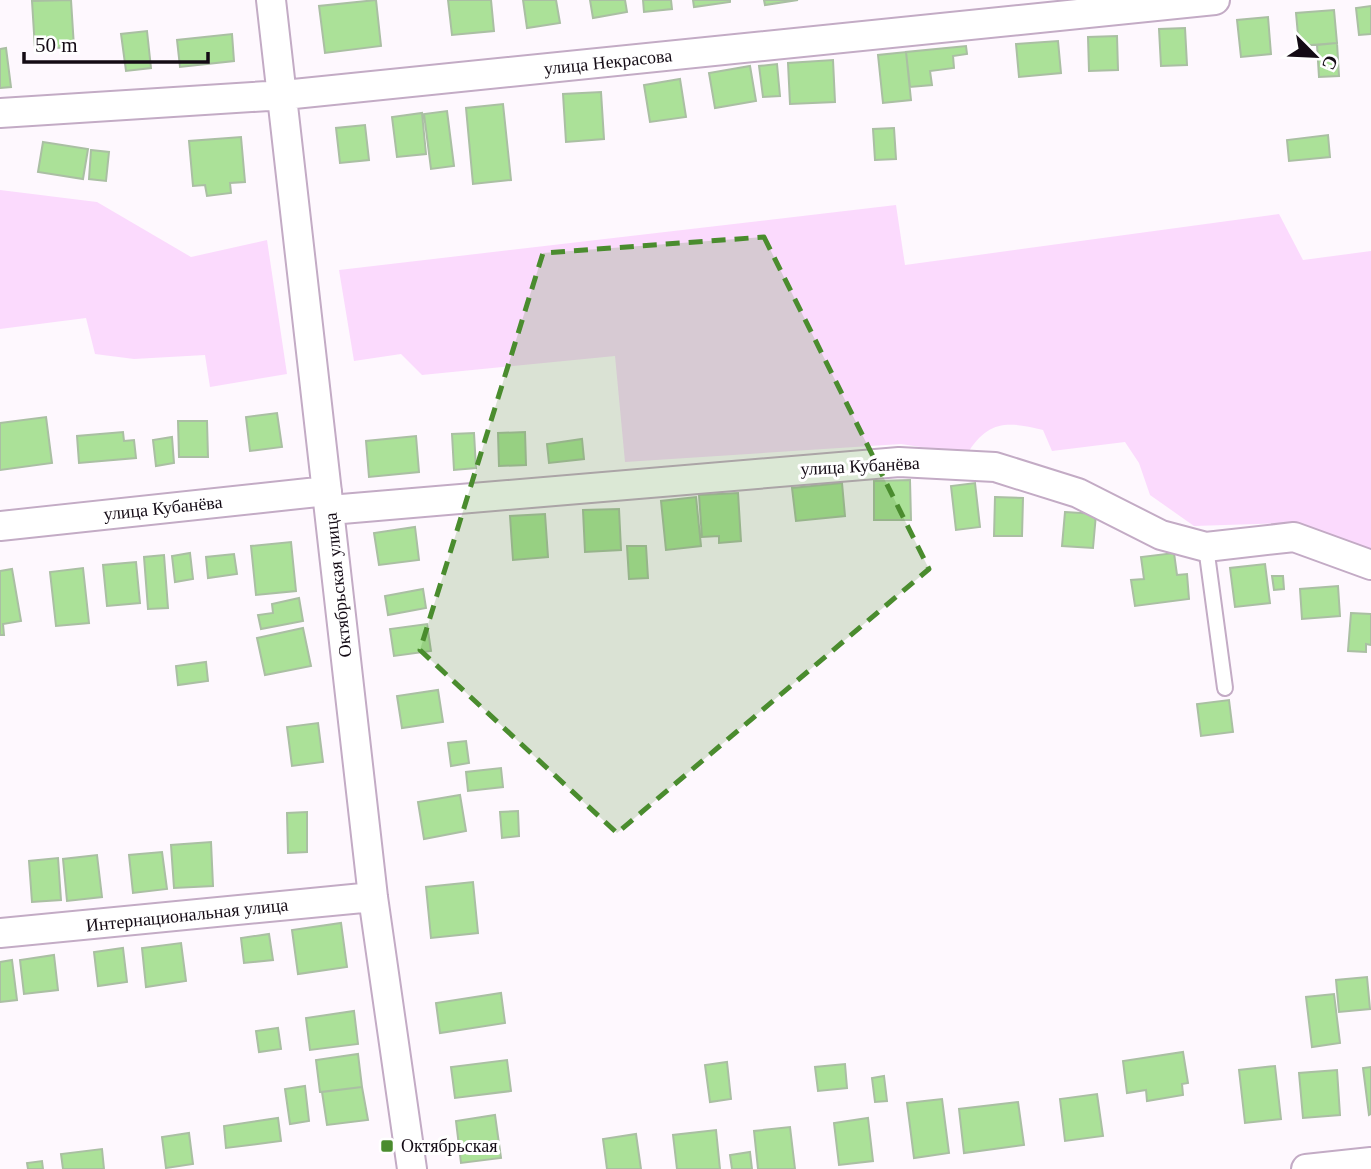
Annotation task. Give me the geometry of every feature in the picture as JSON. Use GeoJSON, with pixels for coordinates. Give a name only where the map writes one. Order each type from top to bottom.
{"type":"FeatureCollection","features":[{"type":"Feature","properties":{"kind":"street","name":"Октябрьская улица"},"geometry":{"type":"LineString","coordinates":[[271,0],[284,95],[373,897],[412,1169]]}},
{"type":"Feature","properties":{"kind":"street","name":"улица Некрасова"},"geometry":{"type":"LineString","coordinates":[[0,113],[284,95],[1215,0]]}},
{"type":"Feature","properties":{"kind":"street","name":"улица Кубанёва"},"geometry":{"type":"LineString","coordinates":[[0,526],[328,500],[899,461],[995,467],[1078,493],[1161,535],[1206,547],[1294,537],[1371,565]]}},
{"type":"Feature","properties":{"kind":"street","name":"Интернациональная улица"},"geometry":{"type":"LineString","coordinates":[[0,933],[373,897]]}},
{"type":"Feature","properties":{"kind":"street"},"geometry":{"type":"LineString","coordinates":[[1306,1169],[1371,1162]]}},
{"type":"Feature","properties":{"kind":"lane"},"geometry":{"type":"LineString","coordinates":[[1206,547],[1225,688]]}},
{"type":"Feature","properties":{"kind":"highlighted area"},"geometry":{"type":"Polygon","coordinates":[[[764,237],[929,569],[617,833],[420,650],[543,253],[764,237]]]}},
{"type":"Feature","properties":{"kind":"shaded area"},"geometry":{"type":"Polygon","coordinates":[[[0,190],[97,202],[191,257],[267,240],[287,374],[210,387],[205,355],[134,359],[95,354],[86,318],[0,329],[0,190]]]}},
{"type":"Feature","properties":{"kind":"shaded area"},"geometry":{"type":"Polygon","coordinates":[[[896,205],[905,265],[1279,214],[1303,260],[1371,251],[1371,551],[1290,523],[1194,526],[1150,495],[1139,463],[1125,442],[1052,451],[1043,430],[1009,425],[991,429],[967,454],[901,444],[625,462],[615,356],[422,375],[401,354],[354,361],[339,270],[896,205]]]}},
{"type":"Feature","properties":{"kind":"building"},"geometry":{"type":"Polygon","coordinates":[[[71,0],[74,47],[35,49],[32,1],[71,0]]]}},
{"type":"Feature","properties":{"kind":"building"},"geometry":{"type":"Polygon","coordinates":[[[376,0],[381,46],[325,53],[319,6],[376,0]]]}},
{"type":"Feature","properties":{"kind":"building"},"geometry":{"type":"Polygon","coordinates":[[[448,0],[491,0],[494,31],[452,35],[448,0]]]}},
{"type":"Feature","properties":{"kind":"building"},"geometry":{"type":"Polygon","coordinates":[[[523,0],[556,0],[560,23],[527,28],[523,0]]]}},
{"type":"Feature","properties":{"kind":"building"},"geometry":{"type":"Polygon","coordinates":[[[590,0],[625,0],[627,12],[593,18],[590,0]]]}},
{"type":"Feature","properties":{"kind":"building"},"geometry":{"type":"Polygon","coordinates":[[[643,0],[671,0],[672,9],[644,12],[643,0]]]}},
{"type":"Feature","properties":{"kind":"building"},"geometry":{"type":"Polygon","coordinates":[[[693,0],[730,0],[730,2],[694,7],[693,0]]]}},
{"type":"Feature","properties":{"kind":"building"},"geometry":{"type":"Polygon","coordinates":[[[764,0],[798,0],[765,5],[764,0]]]}},
{"type":"Feature","properties":{"kind":"building"},"geometry":{"type":"Polygon","coordinates":[[[1371,6],[1371,34],[1359,35],[1356,8],[1371,6]]]}},
{"type":"Feature","properties":{"kind":"building"},"geometry":{"type":"Polygon","coordinates":[[[1334,10],[1337,43],[1299,46],[1296,13],[1334,10]]]}},
{"type":"Feature","properties":{"kind":"building"},"geometry":{"type":"Polygon","coordinates":[[[1268,17],[1271,54],[1241,57],[1237,20],[1268,17]]]}},
{"type":"Feature","properties":{"kind":"building"},"geometry":{"type":"Polygon","coordinates":[[[1185,28],[1187,65],[1161,66],[1159,29],[1185,28]]]}},
{"type":"Feature","properties":{"kind":"building"},"geometry":{"type":"Polygon","coordinates":[[[147,31],[151,68],[126,71],[121,34],[147,31]]]}},
{"type":"Feature","properties":{"kind":"building"},"geometry":{"type":"Polygon","coordinates":[[[232,34],[234,61],[180,67],[177,40],[232,34]]]}},
{"type":"Feature","properties":{"kind":"building"},"geometry":{"type":"Polygon","coordinates":[[[1117,36],[1118,70],[1089,71],[1088,37],[1117,36]]]}},
{"type":"Feature","properties":{"kind":"building"},"geometry":{"type":"Polygon","coordinates":[[[1058,41],[1061,73],[1019,77],[1016,44],[1058,41]]]}},
{"type":"Feature","properties":{"kind":"building"},"geometry":{"type":"Polygon","coordinates":[[[1337,43],[1339,76],[1319,77],[1317,45],[1337,43]]]}},
{"type":"Feature","properties":{"kind":"building"},"geometry":{"type":"Polygon","coordinates":[[[966,46],[967,54],[953,56],[954,68],[930,71],[932,85],[910,87],[906,52],[966,46]]]}},
{"type":"Feature","properties":{"kind":"building"},"geometry":{"type":"Polygon","coordinates":[[[6,48],[11,87],[0,88],[0,49],[6,48]]]}},
{"type":"Feature","properties":{"kind":"building"},"geometry":{"type":"Polygon","coordinates":[[[906,52],[911,100],[883,103],[878,55],[906,52]]]}},
{"type":"Feature","properties":{"kind":"building"},"geometry":{"type":"Polygon","coordinates":[[[833,60],[835,102],[790,104],[788,63],[833,60]]]}},
{"type":"Feature","properties":{"kind":"building"},"geometry":{"type":"Polygon","coordinates":[[[777,64],[780,96],[763,97],[759,66],[777,64]]]}},
{"type":"Feature","properties":{"kind":"building"},"geometry":{"type":"Polygon","coordinates":[[[750,66],[756,101],[715,108],[709,73],[750,66]]]}},
{"type":"Feature","properties":{"kind":"building"},"geometry":{"type":"Polygon","coordinates":[[[680,79],[686,117],[650,122],[644,85],[680,79]]]}},
{"type":"Feature","properties":{"kind":"building"},"geometry":{"type":"Polygon","coordinates":[[[601,92],[604,139],[566,142],[563,94],[601,92]]]}},
{"type":"Feature","properties":{"kind":"building"},"geometry":{"type":"Polygon","coordinates":[[[503,104],[511,180],[473,184],[466,108],[503,104]]]}},
{"type":"Feature","properties":{"kind":"building"},"geometry":{"type":"Polygon","coordinates":[[[447,111],[454,166],[431,169],[424,114],[447,111]]]}},
{"type":"Feature","properties":{"kind":"building"},"geometry":{"type":"Polygon","coordinates":[[[422,113],[426,154],[397,157],[392,117],[422,113]]]}},
{"type":"Feature","properties":{"kind":"building"},"geometry":{"type":"Polygon","coordinates":[[[365,125],[369,160],[340,163],[336,128],[365,125]]]}},
{"type":"Feature","properties":{"kind":"building"},"geometry":{"type":"Polygon","coordinates":[[[894,128],[896,159],[875,160],[873,129],[894,128]]]}},
{"type":"Feature","properties":{"kind":"building"},"geometry":{"type":"Polygon","coordinates":[[[1328,135],[1330,157],[1289,161],[1287,140],[1328,135]]]}},
{"type":"Feature","properties":{"kind":"building"},"geometry":{"type":"Polygon","coordinates":[[[241,137],[245,182],[230,183],[231,193],[207,196],[205,185],[193,186],[189,141],[241,137]]]}},
{"type":"Feature","properties":{"kind":"building"},"geometry":{"type":"Polygon","coordinates":[[[43,142],[88,149],[83,179],[38,172],[43,142]]]}},
{"type":"Feature","properties":{"kind":"building"},"geometry":{"type":"Polygon","coordinates":[[[91,150],[109,152],[106,181],[89,179],[91,150]]]}},
{"type":"Feature","properties":{"kind":"building"},"geometry":{"type":"Polygon","coordinates":[[[277,413],[282,447],[250,451],[246,417],[277,413]]]}},
{"type":"Feature","properties":{"kind":"building"},"geometry":{"type":"Polygon","coordinates":[[[46,417],[52,463],[0,470],[0,423],[46,417]]]}},
{"type":"Feature","properties":{"kind":"building"},"geometry":{"type":"Polygon","coordinates":[[[178,421],[207,421],[208,457],[179,457],[178,421]]]}},
{"type":"Feature","properties":{"kind":"building"},"geometry":{"type":"Polygon","coordinates":[[[123,432],[124,441],[134,440],[136,458],[79,463],[77,436],[123,432]]]}},
{"type":"Feature","properties":{"kind":"building"},"geometry":{"type":"Polygon","coordinates":[[[525,432],[526,465],[499,466],[498,433],[525,432]]]}},
{"type":"Feature","properties":{"kind":"building"},"geometry":{"type":"Polygon","coordinates":[[[474,433],[476,468],[454,470],[452,434],[474,433]]]}},
{"type":"Feature","properties":{"kind":"building"},"geometry":{"type":"Polygon","coordinates":[[[416,436],[419,472],[369,477],[366,441],[416,436]]]}},
{"type":"Feature","properties":{"kind":"building"},"geometry":{"type":"Polygon","coordinates":[[[172,437],[174,463],[156,466],[153,440],[172,437]]]}},
{"type":"Feature","properties":{"kind":"building"},"geometry":{"type":"Polygon","coordinates":[[[582,439],[584,459],[549,463],[547,444],[582,439]]]}},
{"type":"Feature","properties":{"kind":"building"},"geometry":{"type":"Polygon","coordinates":[[[910,480],[911,520],[874,520],[874,481],[910,480]]]}},
{"type":"Feature","properties":{"kind":"building"},"geometry":{"type":"Polygon","coordinates":[[[842,483],[845,516],[796,521],[792,488],[842,483]]]}},
{"type":"Feature","properties":{"kind":"building"},"geometry":{"type":"Polygon","coordinates":[[[975,483],[980,527],[956,530],[951,486],[975,483]]]}},
{"type":"Feature","properties":{"kind":"building"},"geometry":{"type":"Polygon","coordinates":[[[738,493],[741,541],[719,543],[719,536],[702,537],[699,495],[738,493]]]}},
{"type":"Feature","properties":{"kind":"building"},"geometry":{"type":"Polygon","coordinates":[[[696,497],[701,546],[666,550],[661,501],[696,497]]]}},
{"type":"Feature","properties":{"kind":"building"},"geometry":{"type":"Polygon","coordinates":[[[995,497],[1023,498],[1022,536],[994,536],[995,497]]]}},
{"type":"Feature","properties":{"kind":"building"},"geometry":{"type":"Polygon","coordinates":[[[619,509],[621,550],[585,552],[583,510],[619,509]]]}},
{"type":"Feature","properties":{"kind":"building"},"geometry":{"type":"Polygon","coordinates":[[[1065,512],[1096,514],[1093,548],[1062,546],[1065,512]]]}},
{"type":"Feature","properties":{"kind":"building"},"geometry":{"type":"Polygon","coordinates":[[[545,514],[548,557],[513,560],[510,516],[545,514]]]}},
{"type":"Feature","properties":{"kind":"building"},"geometry":{"type":"Polygon","coordinates":[[[415,527],[419,560],[379,565],[374,533],[415,527]]]}},
{"type":"Feature","properties":{"kind":"building"},"geometry":{"type":"Polygon","coordinates":[[[291,542],[296,591],[256,595],[251,546],[291,542]]]}},
{"type":"Feature","properties":{"kind":"building"},"geometry":{"type":"Polygon","coordinates":[[[627,546],[646,546],[648,578],[629,579],[627,546]]]}},
{"type":"Feature","properties":{"kind":"building"},"geometry":{"type":"Polygon","coordinates":[[[190,553],[193,579],[175,582],[172,556],[190,553]]]}},
{"type":"Feature","properties":{"kind":"building"},"geometry":{"type":"Polygon","coordinates":[[[1174,553],[1177,575],[1187,574],[1189,599],[1135,606],[1131,580],[1144,579],[1141,557],[1174,553]]]}},
{"type":"Feature","properties":{"kind":"building"},"geometry":{"type":"Polygon","coordinates":[[[234,554],[237,574],[208,578],[206,557],[234,554]]]}},
{"type":"Feature","properties":{"kind":"building"},"geometry":{"type":"Polygon","coordinates":[[[164,555],[168,608],[148,609],[144,557],[164,555]]]}},
{"type":"Feature","properties":{"kind":"building"},"geometry":{"type":"Polygon","coordinates":[[[136,562],[140,603],[107,606],[103,565],[136,562]]]}},
{"type":"Feature","properties":{"kind":"building"},"geometry":{"type":"Polygon","coordinates":[[[1265,564],[1270,603],[1235,607],[1230,568],[1265,564]]]}},
{"type":"Feature","properties":{"kind":"building"},"geometry":{"type":"Polygon","coordinates":[[[83,568],[89,623],[56,626],[50,572],[83,568]]]}},
{"type":"Feature","properties":{"kind":"building"},"geometry":{"type":"Polygon","coordinates":[[[12,569],[21,621],[3,624],[4,635],[0,635],[0,571],[12,569]]]}},
{"type":"Feature","properties":{"kind":"building"},"geometry":{"type":"Polygon","coordinates":[[[1272,576],[1283,576],[1284,589],[1274,590],[1272,576]]]}},
{"type":"Feature","properties":{"kind":"building"},"geometry":{"type":"Polygon","coordinates":[[[1338,586],[1340,616],[1302,619],[1300,589],[1338,586]]]}},
{"type":"Feature","properties":{"kind":"building"},"geometry":{"type":"Polygon","coordinates":[[[423,589],[426,608],[388,615],[385,596],[423,589]]]}},
{"type":"Feature","properties":{"kind":"building"},"geometry":{"type":"Polygon","coordinates":[[[299,598],[303,621],[261,629],[258,615],[273,613],[272,604],[299,598]]]}},
{"type":"Feature","properties":{"kind":"building"},"geometry":{"type":"Polygon","coordinates":[[[1351,613],[1371,614],[1371,645],[1366,644],[1366,652],[1348,651],[1351,613]]]}},
{"type":"Feature","properties":{"kind":"building"},"geometry":{"type":"Polygon","coordinates":[[[427,624],[431,651],[394,656],[390,629],[427,624]]]}},
{"type":"Feature","properties":{"kind":"building"},"geometry":{"type":"Polygon","coordinates":[[[303,628],[311,666],[265,675],[257,638],[303,628]]]}},
{"type":"Feature","properties":{"kind":"building"},"geometry":{"type":"Polygon","coordinates":[[[206,662],[208,681],[178,685],[176,666],[206,662]]]}},
{"type":"Feature","properties":{"kind":"building"},"geometry":{"type":"Polygon","coordinates":[[[438,690],[443,722],[402,728],[397,696],[438,690]]]}},
{"type":"Feature","properties":{"kind":"building"},"geometry":{"type":"Polygon","coordinates":[[[1229,700],[1233,732],[1201,736],[1197,704],[1229,700]]]}},
{"type":"Feature","properties":{"kind":"building"},"geometry":{"type":"Polygon","coordinates":[[[318,723],[323,762],[292,766],[287,727],[318,723]]]}},
{"type":"Feature","properties":{"kind":"building"},"geometry":{"type":"Polygon","coordinates":[[[466,741],[469,763],[451,766],[448,743],[466,741]]]}},
{"type":"Feature","properties":{"kind":"building"},"geometry":{"type":"Polygon","coordinates":[[[501,768],[503,787],[468,791],[466,772],[501,768]]]}},
{"type":"Feature","properties":{"kind":"building"},"geometry":{"type":"Polygon","coordinates":[[[460,795],[466,831],[424,839],[418,802],[460,795]]]}},
{"type":"Feature","properties":{"kind":"building"},"geometry":{"type":"Polygon","coordinates":[[[518,811],[519,836],[502,838],[500,812],[518,811]]]}},
{"type":"Feature","properties":{"kind":"building"},"geometry":{"type":"Polygon","coordinates":[[[307,812],[307,852],[288,853],[287,813],[307,812]]]}},
{"type":"Feature","properties":{"kind":"building"},"geometry":{"type":"Polygon","coordinates":[[[211,842],[213,886],[174,888],[171,845],[211,842]]]}},
{"type":"Feature","properties":{"kind":"building"},"geometry":{"type":"Polygon","coordinates":[[[162,852],[167,889],[133,893],[129,855],[162,852]]]}},
{"type":"Feature","properties":{"kind":"building"},"geometry":{"type":"Polygon","coordinates":[[[97,855],[102,897],[67,901],[63,859],[97,855]]]}},
{"type":"Feature","properties":{"kind":"building"},"geometry":{"type":"Polygon","coordinates":[[[58,858],[61,900],[32,902],[29,861],[58,858]]]}},
{"type":"Feature","properties":{"kind":"building"},"geometry":{"type":"Polygon","coordinates":[[[473,882],[478,933],[431,938],[426,887],[473,882]]]}},
{"type":"Feature","properties":{"kind":"building"},"geometry":{"type":"Polygon","coordinates":[[[341,923],[347,967],[298,974],[292,930],[341,923]]]}},
{"type":"Feature","properties":{"kind":"building"},"geometry":{"type":"Polygon","coordinates":[[[269,934],[273,960],[244,963],[241,938],[269,934]]]}},
{"type":"Feature","properties":{"kind":"building"},"geometry":{"type":"Polygon","coordinates":[[[181,943],[186,981],[146,987],[142,948],[181,943]]]}},
{"type":"Feature","properties":{"kind":"building"},"geometry":{"type":"Polygon","coordinates":[[[123,948],[127,982],[98,986],[94,952],[123,948]]]}},
{"type":"Feature","properties":{"kind":"building"},"geometry":{"type":"Polygon","coordinates":[[[54,955],[58,990],[24,994],[20,960],[54,955]]]}},
{"type":"Feature","properties":{"kind":"building"},"geometry":{"type":"Polygon","coordinates":[[[12,960],[17,1000],[0,1002],[0,962],[12,960]]]}},
{"type":"Feature","properties":{"kind":"building"},"geometry":{"type":"Polygon","coordinates":[[[1367,977],[1370,1009],[1339,1012],[1336,980],[1367,977]]]}},
{"type":"Feature","properties":{"kind":"building"},"geometry":{"type":"Polygon","coordinates":[[[501,993],[505,1023],[440,1033],[436,1003],[501,993]]]}},
{"type":"Feature","properties":{"kind":"building"},"geometry":{"type":"Polygon","coordinates":[[[1334,994],[1340,1043],[1312,1047],[1306,997],[1334,994]]]}},
{"type":"Feature","properties":{"kind":"building"},"geometry":{"type":"Polygon","coordinates":[[[354,1011],[358,1044],[310,1050],[306,1018],[354,1011]]]}},
{"type":"Feature","properties":{"kind":"building"},"geometry":{"type":"Polygon","coordinates":[[[278,1028],[281,1049],[259,1052],[256,1031],[278,1028]]]}},
{"type":"Feature","properties":{"kind":"building"},"geometry":{"type":"Polygon","coordinates":[[[1183,1052],[1188,1083],[1182,1084],[1183,1095],[1147,1101],[1146,1090],[1127,1093],[1123,1061],[1183,1052]]]}},
{"type":"Feature","properties":{"kind":"building"},"geometry":{"type":"Polygon","coordinates":[[[358,1054],[362,1087],[320,1092],[316,1060],[358,1054]]]}},
{"type":"Feature","properties":{"kind":"building"},"geometry":{"type":"Polygon","coordinates":[[[507,1060],[511,1091],[455,1098],[451,1067],[507,1060]]]}},
{"type":"Feature","properties":{"kind":"building"},"geometry":{"type":"Polygon","coordinates":[[[727,1062],[731,1099],[710,1102],[705,1065],[727,1062]]]}},
{"type":"Feature","properties":{"kind":"building"},"geometry":{"type":"Polygon","coordinates":[[[845,1064],[847,1088],[818,1091],[815,1067],[845,1064]]]}},
{"type":"Feature","properties":{"kind":"building"},"geometry":{"type":"Polygon","coordinates":[[[1275,1066],[1281,1119],[1245,1123],[1239,1070],[1275,1066]]]}},
{"type":"Feature","properties":{"kind":"building"},"geometry":{"type":"Polygon","coordinates":[[[1371,1067],[1371,1114],[1369,1115],[1363,1068],[1371,1067]]]}},
{"type":"Feature","properties":{"kind":"building"},"geometry":{"type":"Polygon","coordinates":[[[1337,1070],[1340,1115],[1303,1118],[1299,1073],[1337,1070]]]}},
{"type":"Feature","properties":{"kind":"building"},"geometry":{"type":"Polygon","coordinates":[[[884,1076],[887,1101],[875,1102],[872,1078],[884,1076]]]}},
{"type":"Feature","properties":{"kind":"building"},"geometry":{"type":"Polygon","coordinates":[[[305,1086],[309,1121],[290,1124],[285,1089],[305,1086]]]}},
{"type":"Feature","properties":{"kind":"building"},"geometry":{"type":"Polygon","coordinates":[[[362,1087],[368,1120],[327,1125],[322,1092],[362,1087]]]}},
{"type":"Feature","properties":{"kind":"building"},"geometry":{"type":"Polygon","coordinates":[[[1097,1094],[1103,1136],[1065,1141],[1060,1099],[1097,1094]]]}},
{"type":"Feature","properties":{"kind":"building"},"geometry":{"type":"Polygon","coordinates":[[[942,1099],[949,1153],[914,1158],[907,1103],[942,1099]]]}},
{"type":"Feature","properties":{"kind":"building"},"geometry":{"type":"Polygon","coordinates":[[[1018,1102],[1024,1145],[964,1153],[959,1109],[1018,1102]]]}},
{"type":"Feature","properties":{"kind":"building"},"geometry":{"type":"Polygon","coordinates":[[[495,1115],[501,1158],[461,1163],[456,1121],[495,1115]]]}},
{"type":"Feature","properties":{"kind":"building"},"geometry":{"type":"Polygon","coordinates":[[[278,1118],[281,1141],[226,1148],[224,1126],[278,1118]]]}},
{"type":"Feature","properties":{"kind":"building"},"geometry":{"type":"Polygon","coordinates":[[[868,1118],[873,1161],[839,1165],[834,1123],[868,1118]]]}},
{"type":"Feature","properties":{"kind":"building"},"geometry":{"type":"Polygon","coordinates":[[[790,1127],[795,1169],[758,1169],[754,1131],[790,1127]]]}},
{"type":"Feature","properties":{"kind":"building"},"geometry":{"type":"Polygon","coordinates":[[[716,1130],[720,1169],[677,1169],[673,1135],[716,1130]]]}},
{"type":"Feature","properties":{"kind":"building"},"geometry":{"type":"Polygon","coordinates":[[[189,1133],[193,1164],[166,1168],[162,1137],[189,1133]]]}},
{"type":"Feature","properties":{"kind":"building"},"geometry":{"type":"Polygon","coordinates":[[[636,1134],[641,1169],[607,1169],[603,1139],[636,1134]]]}},
{"type":"Feature","properties":{"kind":"building"},"geometry":{"type":"Polygon","coordinates":[[[102,1149],[104,1169],[63,1169],[61,1154],[102,1149]]]}},
{"type":"Feature","properties":{"kind":"building"},"geometry":{"type":"Polygon","coordinates":[[[750,1152],[752,1169],[732,1169],[730,1155],[750,1152]]]}},
{"type":"Feature","properties":{"kind":"building"},"geometry":{"type":"Polygon","coordinates":[[[42,1161],[43,1169],[28,1169],[27,1163],[42,1161]]]}},
{"type":"Feature","properties":{"kind":"place","name":"Октябрьская"},"geometry":{"type":"Point","coordinates":[387,1146]}}]}
